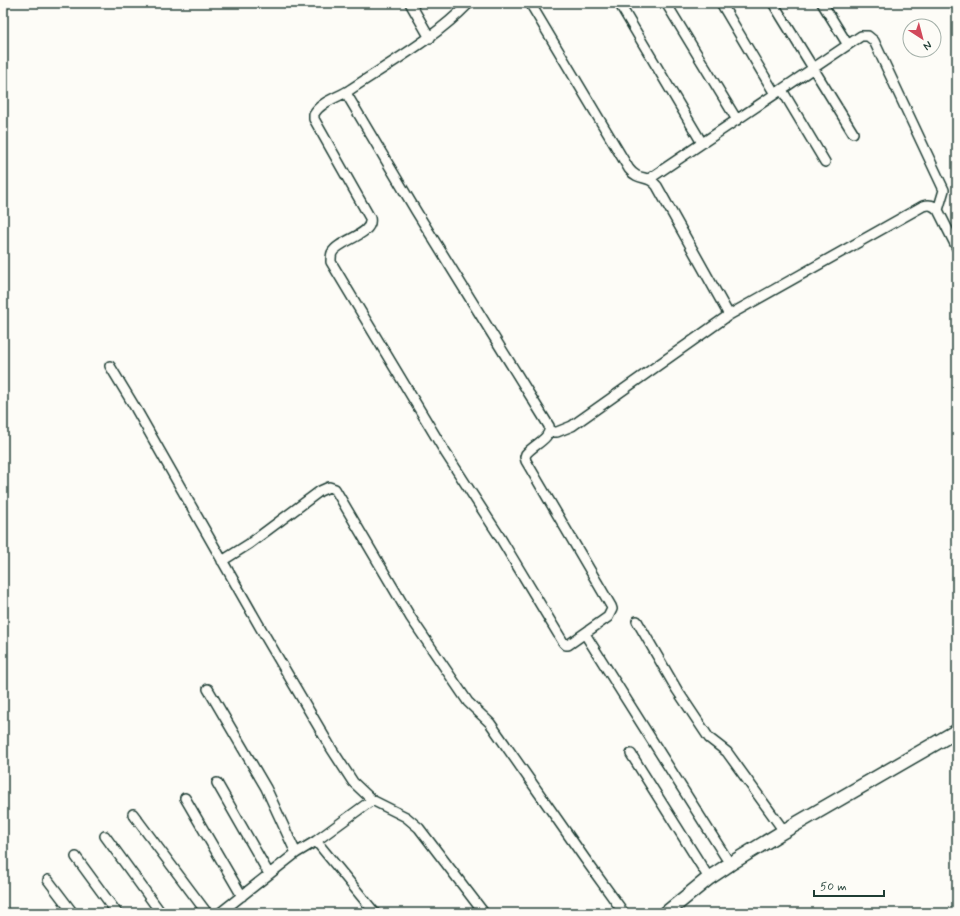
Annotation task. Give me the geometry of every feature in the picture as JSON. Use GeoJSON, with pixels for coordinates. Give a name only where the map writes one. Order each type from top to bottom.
{"type":"FeatureCollection","features":[{"type":"Feature","properties":{"kind":"street"},"geometry":{"type":"LineString","coordinates":[[410,3],[430,38]]}},
{"type":"Feature","properties":{"kind":"street"},"geometry":{"type":"LineString","coordinates":[[346,93],[416,211],[549,426],[547,436],[528,451],[525,457],[526,461],[612,609],[608,617],[566,646],[498,534],[445,452],[331,262],[332,252],[338,246],[365,230],[370,226],[371,222],[314,119],[314,114],[320,106],[346,93],[430,38],[452,20],[469,3]]}},
{"type":"Feature","properties":{"kind":"street"},"geometry":{"type":"LineString","coordinates":[[530,3],[629,169],[637,177],[649,179],[657,186],[729,315]]}},
{"type":"Feature","properties":{"kind":"street"},"geometry":{"type":"LineString","coordinates":[[619,3],[702,143]]}},
{"type":"Feature","properties":{"kind":"street"},"geometry":{"type":"LineString","coordinates":[[666,3],[737,120]]}},
{"type":"Feature","properties":{"kind":"street"},"geometry":{"type":"LineString","coordinates":[[721,3],[825,162]]}},
{"type":"Feature","properties":{"kind":"street"},"geometry":{"type":"LineString","coordinates":[[773,3],[853,133]]}},
{"type":"Feature","properties":{"kind":"street"},"geometry":{"type":"LineString","coordinates":[[822,3],[848,45]]}},
{"type":"Feature","properties":{"kind":"street"},"geometry":{"type":"LineString","coordinates":[[649,179],[861,36],[868,36],[874,41],[944,190],[938,210]]}},
{"type":"Feature","properties":{"kind":"street"},"geometry":{"type":"LineString","coordinates":[[549,432],[557,432],[572,426],[729,315],[923,206],[929,204],[938,210],[957,248]]}},
{"type":"Feature","properties":{"kind":"street"},"geometry":{"type":"LineString","coordinates":[[110,366],[331,748],[353,782],[372,800],[406,817],[419,828],[484,913]]}},
{"type":"Feature","properties":{"kind":"street"},"geometry":{"type":"LineString","coordinates":[[222,561],[249,544],[320,491],[329,487],[335,489],[411,618],[468,702],[490,722],[624,913]]}},
{"type":"Feature","properties":{"kind":"street"},"geometry":{"type":"LineString","coordinates":[[637,621],[677,690],[709,738],[728,752],[784,831]]}},
{"type":"Feature","properties":{"kind":"street"},"geometry":{"type":"LineString","coordinates":[[584,634],[730,864]]}},
{"type":"Feature","properties":{"kind":"street"},"geometry":{"type":"LineString","coordinates":[[208,689],[266,788],[296,853]]}},
{"type":"Feature","properties":{"kind":"street"},"geometry":{"type":"LineString","coordinates":[[666,913],[709,878],[730,864],[957,731]]}},
{"type":"Feature","properties":{"kind":"street"},"geometry":{"type":"LineString","coordinates":[[631,754],[709,878]]}},
{"type":"Feature","properties":{"kind":"street"},"geometry":{"type":"LineString","coordinates":[[217,783],[269,874]]}},
{"type":"Feature","properties":{"kind":"street"},"geometry":{"type":"LineString","coordinates":[[185,798],[242,896]]}},
{"type":"Feature","properties":{"kind":"street"},"geometry":{"type":"LineString","coordinates":[[220,913],[296,853],[316,841],[372,800]]}},
{"type":"Feature","properties":{"kind":"street"},"geometry":{"type":"LineString","coordinates":[[133,814],[207,913]]}},
{"type":"Feature","properties":{"kind":"street"},"geometry":{"type":"LineString","coordinates":[[105,836],[161,913]]}},
{"type":"Feature","properties":{"kind":"street"},"geometry":{"type":"LineString","coordinates":[[316,841],[375,913]]}},
{"type":"Feature","properties":{"kind":"street"},"geometry":{"type":"LineString","coordinates":[[76,857],[117,913]]}},
{"type":"Feature","properties":{"kind":"street"},"geometry":{"type":"LineString","coordinates":[[48,880],[73,913]]}}]}
